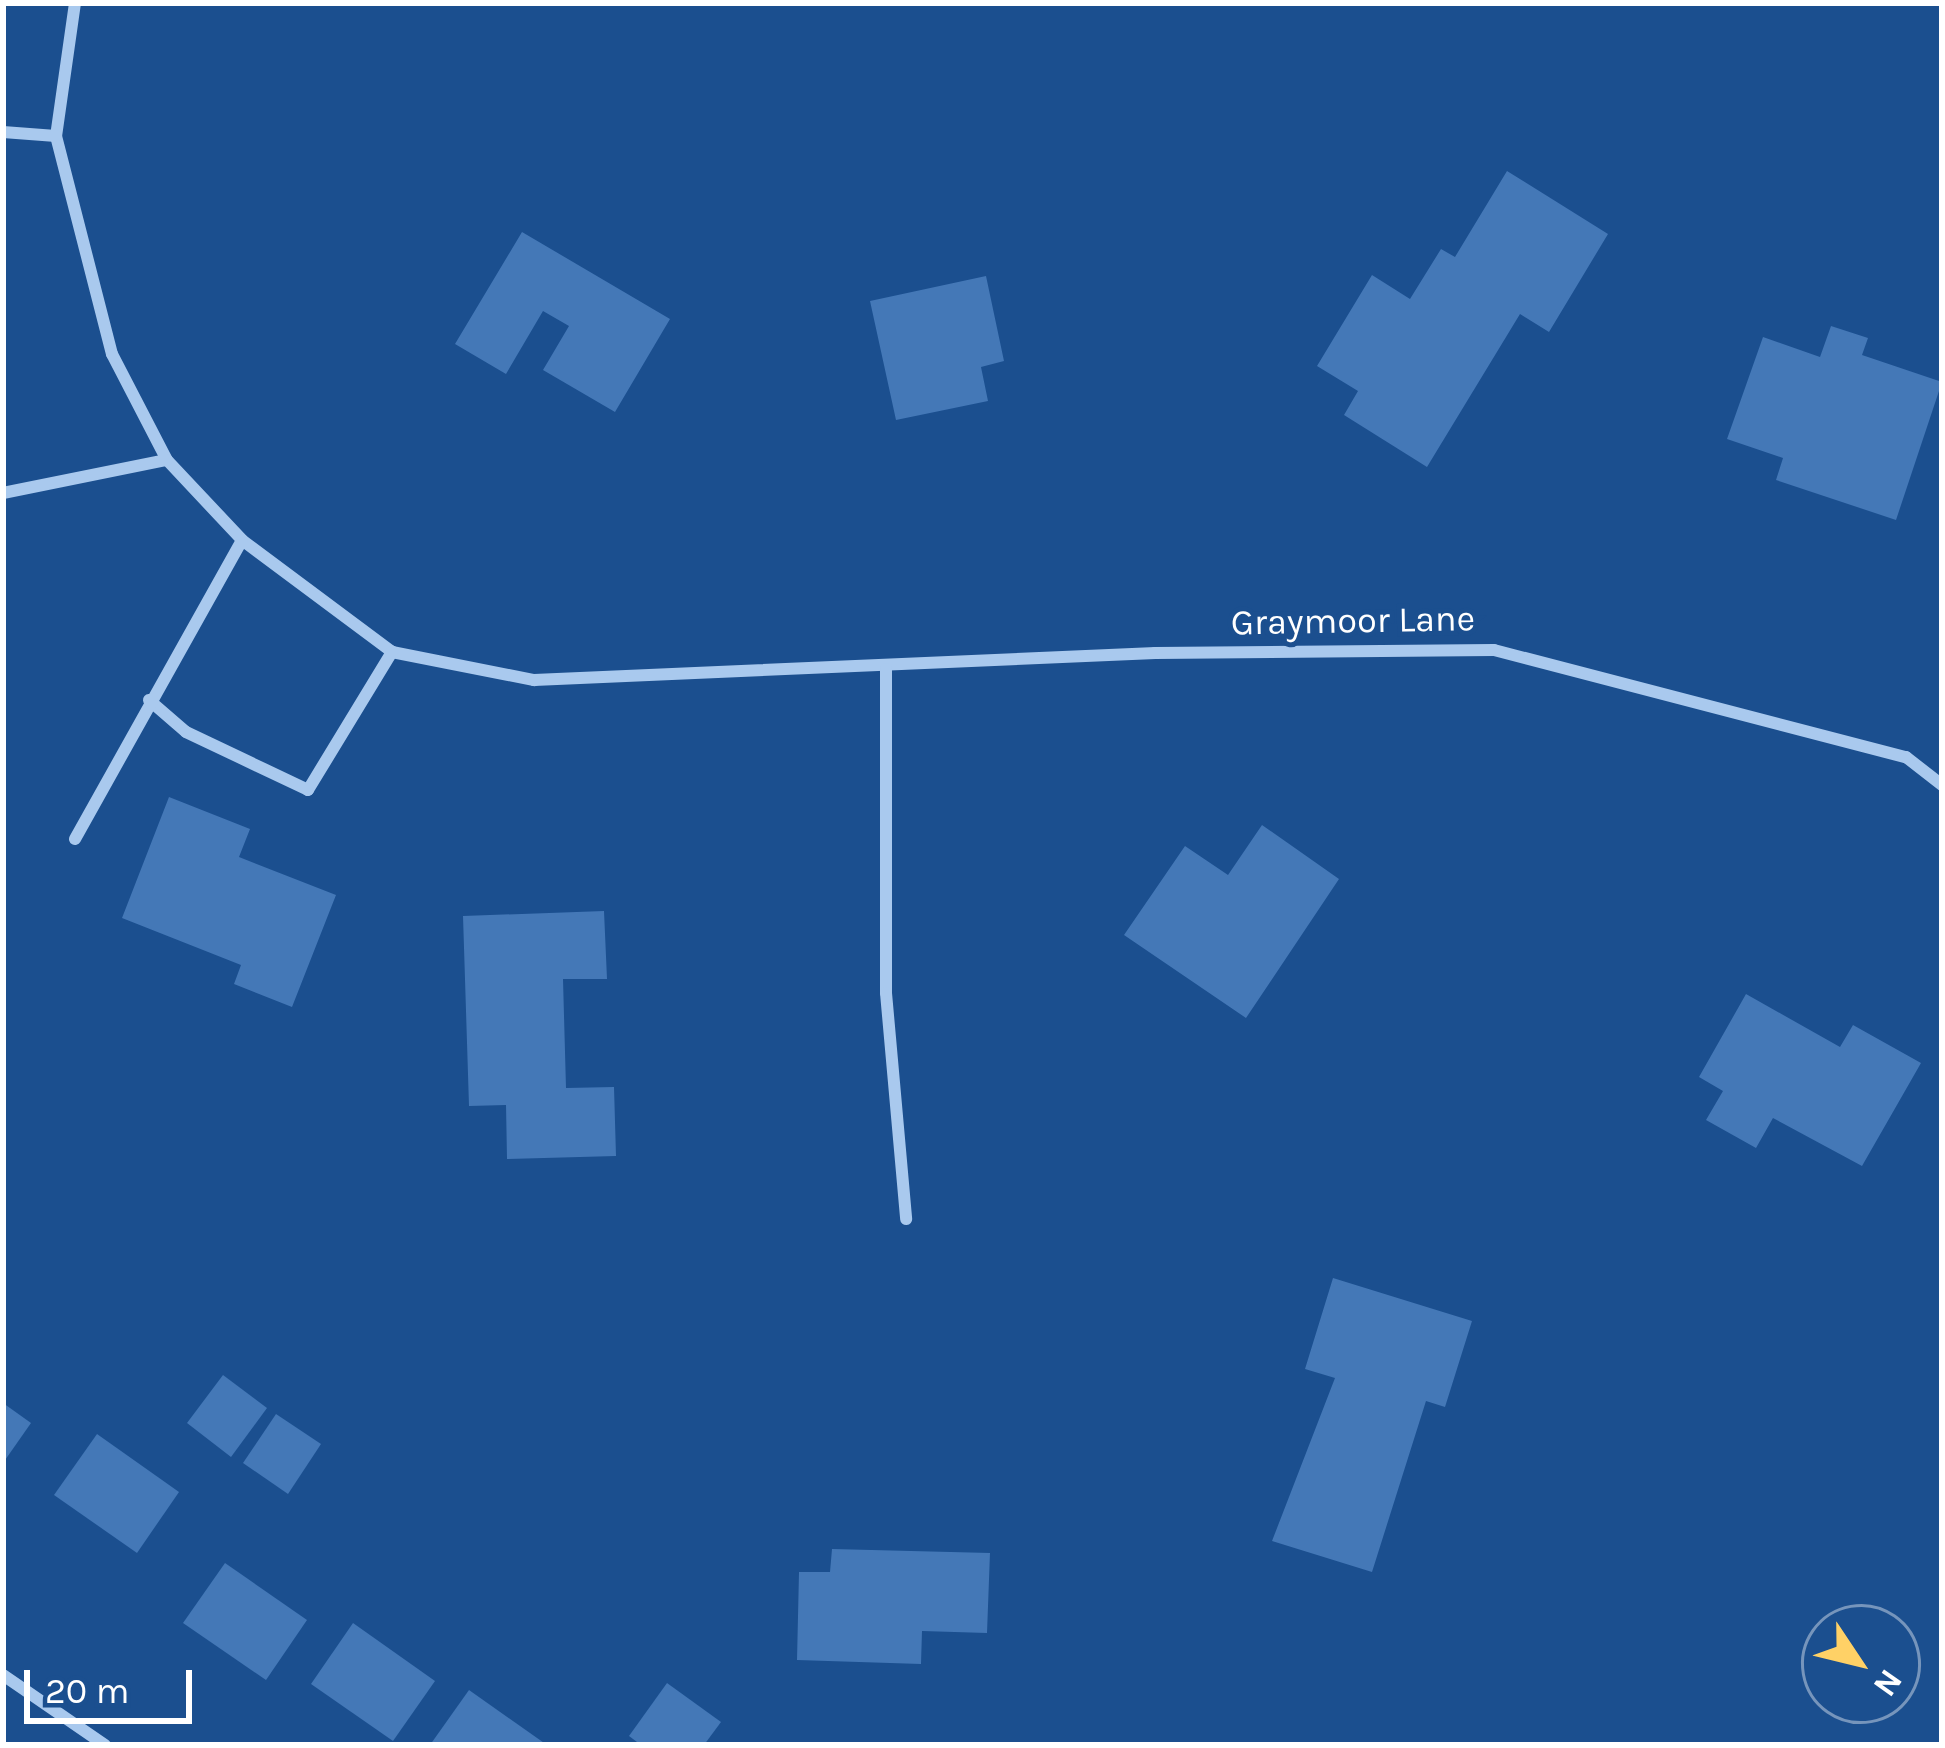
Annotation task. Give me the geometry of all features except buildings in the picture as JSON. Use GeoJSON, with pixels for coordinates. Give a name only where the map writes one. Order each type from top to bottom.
{"type":"FeatureCollection","features":[{"type":"Feature","properties":{"kind":"street","name":"Graymoor Lane"},"geometry":{"type":"LineString","coordinates":[[75,3],[56,136],[112,354],[167,460],[242,540],[392,652],[534,680],[886,669],[1155,653],[1494,650],[1906,758],[1942,785]]}},
{"type":"Feature","properties":{"kind":"street"},"geometry":{"type":"LineString","coordinates":[[3,132],[56,136]]}},
{"type":"Feature","properties":{"kind":"street"},"geometry":{"type":"LineString","coordinates":[[3,493],[167,460]]}},
{"type":"Feature","properties":{"kind":"street"},"geometry":{"type":"LineString","coordinates":[[74,838],[242,540]]}},
{"type":"Feature","properties":{"kind":"street"},"geometry":{"type":"LineString","coordinates":[[149,700],[186,732],[308,790],[392,652]]}},
{"type":"Feature","properties":{"kind":"street"},"geometry":{"type":"LineString","coordinates":[[886,669],[886,993],[906,1219]]}},
{"type":"Feature","properties":{"kind":"street"},"geometry":{"type":"LineString","coordinates":[[3,1675],[105,1745]]}}]}
